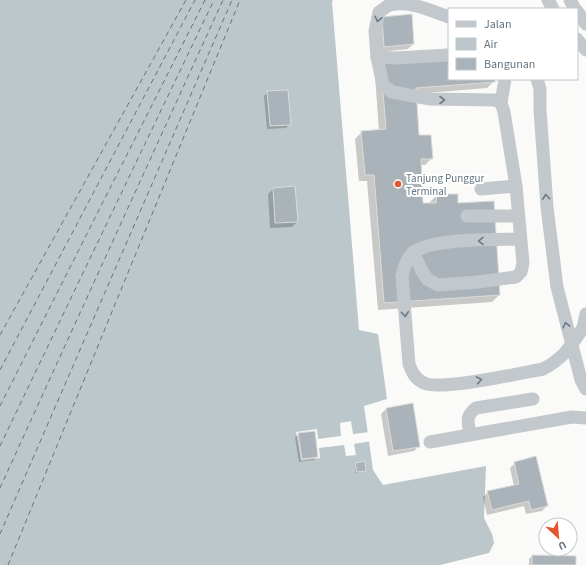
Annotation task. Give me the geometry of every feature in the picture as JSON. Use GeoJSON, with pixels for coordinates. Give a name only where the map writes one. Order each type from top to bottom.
{"type":"FeatureCollection","features":[{"type":"Feature","properties":{"kind":"lane"},"geometry":{"type":"LineString","coordinates":[[448,17],[410,4],[401,3],[389,5],[379,12],[375,31],[377,57],[383,85],[392,92],[430,100],[495,100],[501,103]]}},
{"type":"Feature","properties":{"kind":"lane"},"geometry":{"type":"LineString","coordinates":[[578,13],[586,24]]}},
{"type":"Feature","properties":{"kind":"lane"},"geometry":{"type":"LineString","coordinates":[[578,40],[586,50]]}},
{"type":"Feature","properties":{"kind":"lane"},"geometry":{"type":"LineString","coordinates":[[377,57],[396,58],[448,55]]}},
{"type":"Feature","properties":{"kind":"lane"},"geometry":{"type":"LineString","coordinates":[[413,252],[422,272],[427,279],[438,284],[478,282],[516,277],[521,272],[523,263],[516,186],[504,112],[501,103],[506,80]]}},
{"type":"Feature","properties":{"kind":"lane"},"geometry":{"type":"LineString","coordinates":[[537,80],[540,89],[540,110],[547,206],[557,287],[581,380],[586,389]]}},
{"type":"Feature","properties":{"kind":"lane"},"geometry":{"type":"LineString","coordinates":[[481,189],[516,186]]}},
{"type":"Feature","properties":{"kind":"lane"},"geometry":{"type":"LineString","coordinates":[[467,216],[518,216]]}},
{"type":"Feature","properties":{"kind":"lane"},"geometry":{"type":"LineString","coordinates":[[520,239],[449,242],[428,245],[413,252],[404,264],[402,276],[410,364],[413,374],[424,383],[452,385],[543,370],[556,363],[566,353],[583,328],[586,314]]}},
{"type":"Feature","properties":{"kind":"lane"},"geometry":{"type":"LineString","coordinates":[[470,434],[467,418],[476,408],[533,399]]}},
{"type":"Feature","properties":{"kind":"lane"},"geometry":{"type":"LineString","coordinates":[[430,442],[572,417],[586,418]]}},
{"type":"Feature","properties":{"kind":"water"},"geometry":{"type":"Polygon","coordinates":[[[0,0],[333,0],[359,330],[378,334],[387,399],[364,406],[373,470],[383,485],[486,466],[484,518],[492,534],[494,543],[489,553],[440,565],[0,565],[0,0]]]}},
{"type":"Feature","properties":{"kind":"pier"},"geometry":{"type":"Polygon","coordinates":[[[351,421],[353,434],[370,432],[371,441],[354,444],[356,455],[346,456],[344,445],[319,448],[320,458],[301,461],[296,432],[317,429],[318,439],[341,436],[340,423],[351,421]]]}},
{"type":"Feature","properties":{"kind":"building"},"geometry":{"type":"Polygon","coordinates":[[[412,14],[414,44],[384,47],[382,17],[412,14]]]}},
{"type":"Feature","properties":{"kind":"building","name":"Tanjung Punggur Terminal"},"geometry":{"type":"Polygon","coordinates":[[[448,49],[448,80],[495,80],[495,82],[416,88],[419,135],[431,135],[433,159],[421,159],[423,203],[436,203],[437,194],[458,194],[458,203],[494,201],[500,295],[384,303],[374,175],[365,175],[361,131],[386,129],[380,54],[448,49]]]}},
{"type":"Feature","properties":{"kind":"building"},"geometry":{"type":"Polygon","coordinates":[[[288,90],[291,125],[270,126],[267,91],[288,90]]]}},
{"type":"Feature","properties":{"kind":"building"},"geometry":{"type":"Polygon","coordinates":[[[295,186],[298,222],[275,223],[273,188],[295,186]]]}},
{"type":"Feature","properties":{"kind":"building"},"geometry":{"type":"Polygon","coordinates":[[[413,403],[420,447],[393,451],[386,408],[413,403]]]}},
{"type":"Feature","properties":{"kind":"building"},"geometry":{"type":"Polygon","coordinates":[[[315,431],[318,457],[302,459],[298,433],[315,431]]]}},
{"type":"Feature","properties":{"kind":"building"},"geometry":{"type":"Polygon","coordinates":[[[536,456],[548,506],[531,510],[529,501],[492,510],[487,491],[519,484],[514,462],[536,456]]]}},
{"type":"Feature","properties":{"kind":"building"},"geometry":{"type":"Polygon","coordinates":[[[365,461],[366,471],[357,472],[355,463],[365,461]]]}},
{"type":"Feature","properties":{"kind":"building"},"geometry":{"type":"Polygon","coordinates":[[[532,555],[538,555],[538,557],[576,557],[576,565],[532,565],[532,555]]]}},
{"type":"Feature","properties":{"kind":"ferry route"},"geometry":{"type":"LineString","coordinates":[[0,335],[186,0]]}},
{"type":"Feature","properties":{"kind":"ferry route"},"geometry":{"type":"LineString","coordinates":[[0,370],[195,0]]}},
{"type":"Feature","properties":{"kind":"ferry route"},"geometry":{"type":"LineString","coordinates":[[0,406],[205,0]]}},
{"type":"Feature","properties":{"kind":"ferry route"},"geometry":{"type":"LineString","coordinates":[[0,446],[214,0]]}},
{"type":"Feature","properties":{"kind":"ferry route"},"geometry":{"type":"LineString","coordinates":[[0,488],[223,0]]}},
{"type":"Feature","properties":{"kind":"ferry route"},"geometry":{"type":"LineString","coordinates":[[0,534],[232,0]]}},
{"type":"Feature","properties":{"kind":"ferry route"},"geometry":{"type":"LineString","coordinates":[[8,565],[240,0]]}},
{"type":"Feature","properties":{"kind":"place","name":"Tanjung Punggur Terminal"},"geometry":{"type":"Point","coordinates":[398,184]}}]}
